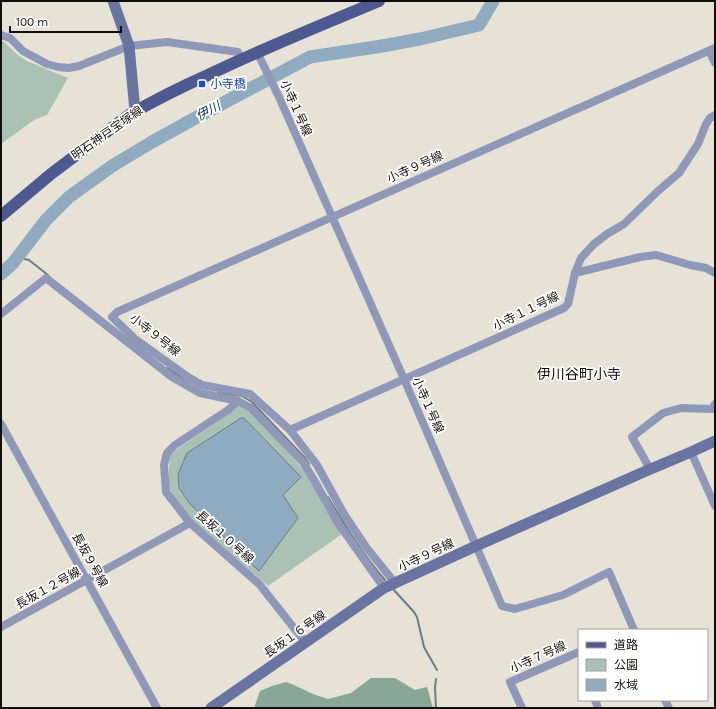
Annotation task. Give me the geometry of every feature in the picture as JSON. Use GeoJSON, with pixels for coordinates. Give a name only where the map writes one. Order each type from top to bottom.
{"type":"FeatureCollection","features":[{"type":"Feature","properties":{"kind":"main road","name":"明石神戸宝塚線"},"geometry":{"type":"LineString","coordinates":[[1,216],[51,174],[135,111],[241,59],[259,57],[379,1]]}},
{"type":"Feature","properties":{"kind":"street"},"geometry":{"type":"LineString","coordinates":[[113,1],[129,46],[135,111]]}},
{"type":"Feature","properties":{"kind":"street"},"geometry":{"type":"LineString","coordinates":[[1,35],[10,38],[23,51],[48,64],[58,67],[70,68],[79,66],[129,46],[167,42],[238,52],[241,59]]}},
{"type":"Feature","properties":{"kind":"street"},"geometry":{"type":"LineString","coordinates":[[712,50],[715,63]]}},
{"type":"Feature","properties":{"kind":"street","name":"小寺９号線"},"geometry":{"type":"LineString","coordinates":[[712,50],[117,312],[107,321],[135,338],[188,377],[202,385],[250,394],[290,430],[317,465],[318,478],[366,547],[395,583],[715,441]]}},
{"type":"Feature","properties":{"kind":"street","name":"小寺１号線"},"geometry":{"type":"LineString","coordinates":[[259,57],[279,97],[404,379],[502,606],[516,609],[563,595],[609,572],[634,629]]}},
{"type":"Feature","properties":{"kind":"street","name":"小寺１１号線"},"geometry":{"type":"LineString","coordinates":[[290,430],[564,308],[568,304],[575,273],[581,258],[594,244],[624,224],[679,173],[698,144],[706,124],[710,118],[715,115]]}},
{"type":"Feature","properties":{"kind":"street"},"geometry":{"type":"LineString","coordinates":[[575,273],[640,257],[656,255],[690,266],[706,268],[715,273]]}},
{"type":"Feature","properties":{"kind":"street"},"geometry":{"type":"LineString","coordinates":[[1,314],[46,278],[107,321],[172,377],[200,393],[238,401],[251,408],[318,478],[338,523],[384,588]]}},
{"type":"Feature","properties":{"kind":"street","name":"長坂１０号線"},"geometry":{"type":"LineString","coordinates":[[238,401],[228,410],[175,445],[166,453],[164,465],[166,492],[190,523],[260,585],[305,642]]}},
{"type":"Feature","properties":{"kind":"street"},"geometry":{"type":"LineString","coordinates":[[650,469],[632,437],[663,413],[681,408],[712,409],[715,404]]}},
{"type":"Feature","properties":{"kind":"street","name":"長坂９号線"},"geometry":{"type":"LineString","coordinates":[[1,424],[157,708]]}},
{"type":"Feature","properties":{"kind":"street"},"geometry":{"type":"LineString","coordinates":[[691,452],[715,506]]}},
{"type":"Feature","properties":{"kind":"street","name":"長坂１２号線"},"geometry":{"type":"LineString","coordinates":[[1,627],[190,523]]}},
{"type":"Feature","properties":{"kind":"street","name":"長坂１６号線"},"geometry":{"type":"LineString","coordinates":[[211,708],[384,588],[395,583]]}},
{"type":"Feature","properties":{"kind":"street","name":"小寺７号線"},"geometry":{"type":"LineString","coordinates":[[522,708],[510,682],[578,652]]}},
{"type":"Feature","properties":{"kind":"green space"},"geometry":{"type":"Polygon","coordinates":[[[3,41],[19,56],[27,61],[68,78],[47,115],[34,120],[1,144],[1,43],[3,41]]]}},
{"type":"Feature","properties":{"kind":"green space"},"geometry":{"type":"Polygon","coordinates":[[[239,404],[250,410],[303,469],[342,534],[268,586],[195,523],[174,498],[168,485],[170,454],[230,413],[239,404]],[[179,488],[190,504],[259,571],[283,495],[179,488]]]}},
{"type":"Feature","properties":{"kind":"green space"},"geometry":{"type":"Polygon","coordinates":[[[371,678],[395,678],[415,690],[427,687],[433,708],[254,708],[260,691],[286,682],[328,699],[351,693],[371,678]]]}},
{"type":"Feature","properties":{"kind":"water"},"geometry":{"type":"Polygon","coordinates":[[[241,418],[244,418],[301,477],[283,495],[298,518],[259,571],[190,504],[179,488],[178,474],[187,453],[241,418]]]}},
{"type":"Feature","properties":{"kind":"waterway","name":"伊川"},"geometry":{"type":"LineString","coordinates":[[1,274],[13,263],[46,220],[69,197],[112,166],[152,142],[310,57],[420,39],[479,25],[493,1]]}},
{"type":"Feature","properties":{"kind":"waterway"},"geometry":{"type":"LineString","coordinates":[[13,263],[20,258],[29,260],[48,275]]}},
{"type":"Feature","properties":{"kind":"waterway"},"geometry":{"type":"LineString","coordinates":[[167,368],[185,380]]}},
{"type":"Feature","properties":{"kind":"waterway"},"geometry":{"type":"LineString","coordinates":[[218,393],[242,396],[252,402],[309,464]]}},
{"type":"Feature","properties":{"kind":"waterway"},"geometry":{"type":"LineString","coordinates":[[328,497],[369,561],[385,580]]}},
{"type":"Feature","properties":{"kind":"waterway"},"geometry":{"type":"LineString","coordinates":[[393,589],[417,617],[424,647],[437,670]]}},
{"type":"Feature","properties":{"kind":"waterway"},"geometry":{"type":"LineString","coordinates":[[436,679],[436,708]]}},
{"type":"Feature","properties":{"kind":"place","name":"小寺橋"},"geometry":{"type":"Point","coordinates":[202,84]}},
{"type":"Feature","properties":{"kind":"district","name":"伊川谷町小寺"},"geometry":{"type":"Point","coordinates":[579,374]}}]}
